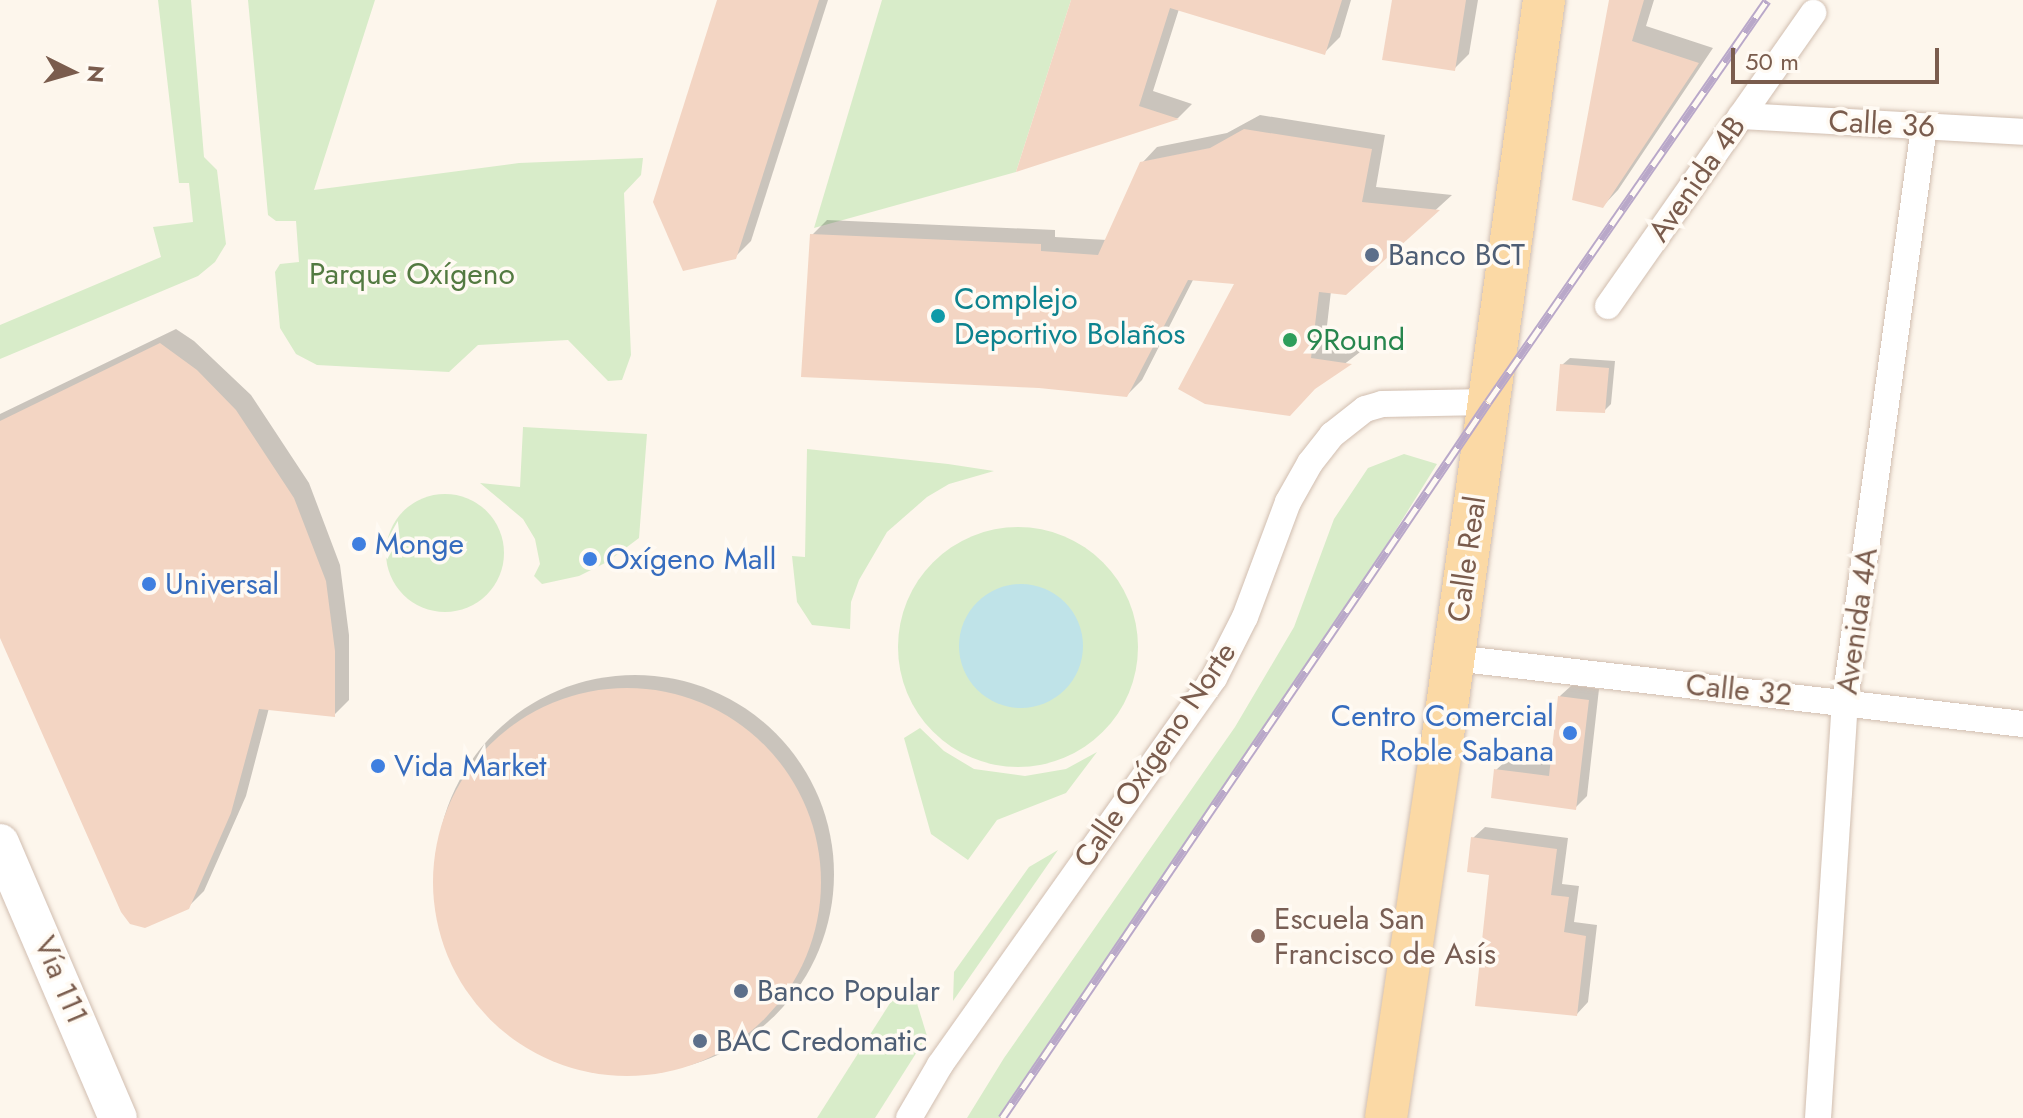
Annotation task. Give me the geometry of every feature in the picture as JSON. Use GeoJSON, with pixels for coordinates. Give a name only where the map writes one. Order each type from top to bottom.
{"type":"FeatureCollection","features":[{"type":"Feature","properties":{"kind":"main road","name":"Calle Real"},"geometry":{"type":"LineString","coordinates":[[1386,1118],[1454,658],[1544,0]]}},
{"type":"Feature","properties":{"kind":"main road","name":"Vía 111"},"geometry":{"type":"LineString","coordinates":[[0,843],[118,1118]]}},
{"type":"Feature","properties":{"kind":"street","name":"Avenida 4B"},"geometry":{"type":"LineString","coordinates":[[1608,306],[1813,13]]}},
{"type":"Feature","properties":{"kind":"street","name":"Calle 36"},"geometry":{"type":"LineString","coordinates":[[1741,116],[2023,132]]}},
{"type":"Feature","properties":{"kind":"street","name":"Avenida 4A"},"geometry":{"type":"LineString","coordinates":[[1818,1118],[1845,701],[1924,127]]}},
{"type":"Feature","properties":{"kind":"street","name":"Calle Oxígeno Norte"},"geometry":{"type":"LineString","coordinates":[[909,1118],[940,1065],[1214,678],[1245,617],[1288,502],[1325,444],[1346,421],[1365,409],[1382,404],[1488,402]]}},
{"type":"Feature","properties":{"kind":"street","name":"Calle 32"},"geometry":{"type":"LineString","coordinates":[[1454,658],[2023,724]]}},
{"type":"Feature","properties":{"kind":"green space"},"geometry":{"type":"Polygon","coordinates":[[[158,0],[191,0],[204,157],[217,170],[226,244],[215,262],[198,276],[0,359],[0,325],[161,257],[153,227],[193,222],[189,183],[179,183],[158,0]]]}},
{"type":"Feature","properties":{"kind":"green space","name":"Parque Oxígeno"},"geometry":{"type":"Polygon","coordinates":[[[248,0],[375,0],[314,190],[519,163],[643,158],[641,175],[624,193],[631,355],[622,380],[608,381],[568,340],[478,345],[449,372],[317,365],[296,354],[280,328],[275,272],[280,264],[299,262],[296,221],[276,221],[268,215],[248,0]]]}},
{"type":"Feature","properties":{"kind":"green space"},"geometry":{"type":"Polygon","coordinates":[[[882,0],[1071,0],[1016,172],[814,228],[882,0]]]}},
{"type":"Feature","properties":{"kind":"green space"},"geometry":{"type":"Polygon","coordinates":[[[523,427],[647,434],[639,538],[607,562],[579,576],[542,584],[534,576],[540,564],[535,539],[523,519],[480,483],[520,487],[523,427]]]}},
{"type":"Feature","properties":{"kind":"green space"},"geometry":{"type":"Polygon","coordinates":[[[807,449],[994,471],[949,484],[927,497],[887,532],[859,580],[851,602],[850,629],[812,625],[797,602],[792,556],[805,557],[807,449]]]}},
{"type":"Feature","properties":{"kind":"green space"},"geometry":{"type":"Polygon","coordinates":[[[1404,454],[1437,464],[1336,626],[1002,1118],[967,1118],[1004,1058],[1235,727],[1294,627],[1334,519],[1368,468],[1404,454]]]}},
{"type":"Feature","properties":{"kind":"green space"},"geometry":{"type":"Polygon","coordinates":[[[445,494],[468,498],[487,511],[500,530],[504,553],[500,576],[487,595],[468,608],[445,612],[422,608],[403,595],[390,576],[386,553],[390,530],[403,511],[422,498],[445,494]]]}},
{"type":"Feature","properties":{"kind":"green space"},"geometry":{"type":"Polygon","coordinates":[[[1018,527],[1064,537],[1103,562],[1128,601],[1138,647],[1128,693],[1103,732],[1064,757],[1018,767],[972,757],[933,732],[908,693],[898,647],[908,601],[933,562],[972,537],[1018,527]]]}},
{"type":"Feature","properties":{"kind":"green space"},"geometry":{"type":"Polygon","coordinates":[[[920,728],[944,751],[974,769],[1025,776],[1066,769],[1097,752],[1066,793],[997,820],[968,860],[931,834],[904,738],[920,728]]]}},
{"type":"Feature","properties":{"kind":"green space"},"geometry":{"type":"Polygon","coordinates":[[[1058,850],[953,1001],[954,972],[1029,867],[1058,850]]]}},
{"type":"Feature","properties":{"kind":"green space"},"geometry":{"type":"Polygon","coordinates":[[[899,989],[916,1000],[927,1036],[875,1118],[817,1118],[899,989]]]}},
{"type":"Feature","properties":{"kind":"water"},"geometry":{"type":"Polygon","coordinates":[[[1021,584],[1045,589],[1065,602],[1078,622],[1083,646],[1078,670],[1065,690],[1045,703],[1021,708],[997,703],[977,690],[964,670],[959,646],[964,622],[977,602],[997,589],[1021,584]]]}},
{"type":"Feature","properties":{"kind":"building"},"geometry":{"type":"Polygon","coordinates":[[[717,0],[819,0],[736,259],[683,271],[653,202],[717,0]]]}},
{"type":"Feature","properties":{"kind":"building"},"geometry":{"type":"Polygon","coordinates":[[[1071,0],[1342,0],[1325,55],[1170,8],[1139,106],[1179,119],[1016,172],[1071,0]]]}},
{"type":"Feature","properties":{"kind":"building"},"geometry":{"type":"Polygon","coordinates":[[[1392,0],[1466,0],[1455,71],[1382,60],[1392,0]]]}},
{"type":"Feature","properties":{"kind":"building"},"geometry":{"type":"Polygon","coordinates":[[[1609,0],[1644,0],[1632,41],[1699,63],[1603,208],[1572,200],[1609,0]]]}},
{"type":"Feature","properties":{"kind":"building"},"geometry":{"type":"Polygon","coordinates":[[[1244,129],[1372,149],[1362,202],[1440,210],[1346,295],[1319,292],[1311,358],[1352,364],[1315,389],[1290,416],[1205,404],[1178,389],[1234,284],[1188,280],[1127,397],[1039,388],[801,377],[810,234],[1041,244],[1041,251],[1098,255],[1140,162],[1210,148],[1244,129]]]}},
{"type":"Feature","properties":{"kind":"building"},"geometry":{"type":"Polygon","coordinates":[[[160,343],[197,370],[236,410],[294,498],[326,581],[335,651],[335,717],[259,709],[231,813],[189,909],[145,928],[130,924],[121,912],[0,638],[0,421],[160,343]]]}},
{"type":"Feature","properties":{"kind":"building"},"geometry":{"type":"Polygon","coordinates":[[[1560,364],[1609,368],[1605,413],[1556,411],[1560,364]]]}},
{"type":"Feature","properties":{"kind":"building"},"geometry":{"type":"Polygon","coordinates":[[[627,688],[665,692],[701,703],[735,721],[764,745],[788,774],[806,808],[817,844],[821,882],[817,920],[806,956],[788,990],[764,1019],[735,1043],[701,1061],[665,1072],[627,1076],[589,1072],[553,1061],[519,1043],[490,1019],[466,990],[448,956],[437,920],[433,882],[437,844],[448,808],[466,774],[490,745],[519,721],[553,703],[589,692],[627,688]]]}},
{"type":"Feature","properties":{"kind":"building","name":"Centro Comercial Roble Sabana"},"geometry":{"type":"Polygon","coordinates":[[[1558,696],[1589,700],[1576,810],[1491,798],[1494,769],[1549,776],[1558,696]]]}},
{"type":"Feature","properties":{"kind":"building"},"geometry":{"type":"Polygon","coordinates":[[[1471,837],[1557,849],[1551,895],[1569,897],[1564,932],[1586,936],[1577,1016],[1475,1006],[1489,875],[1467,872],[1471,837]]]}},
{"type":"Feature","properties":{"kind":"railway"},"geometry":{"type":"LineString","coordinates":[[1002,1118],[1488,402],[1767,0]]}},
{"type":"Feature","properties":{"kind":"place","name":"Banco BCT"},"geometry":{"type":"Point","coordinates":[1372,255]}},
{"type":"Feature","properties":{"kind":"place","name":"Complejo Deportivo Bolaños"},"geometry":{"type":"Point","coordinates":[938,316]}},
{"type":"Feature","properties":{"kind":"place","name":"9Round"},"geometry":{"type":"Point","coordinates":[1290,340]}},
{"type":"Feature","properties":{"kind":"place","name":"Monge"},"geometry":{"type":"Point","coordinates":[359,544]}},
{"type":"Feature","properties":{"kind":"place","name":"Oxígeno Mall"},"geometry":{"type":"Point","coordinates":[590,559]}},
{"type":"Feature","properties":{"kind":"place","name":"Universal"},"geometry":{"type":"Point","coordinates":[149,584]}},
{"type":"Feature","properties":{"kind":"place","name":"Centro Comercial Roble Sabana"},"geometry":{"type":"Point","coordinates":[1570,733]}},
{"type":"Feature","properties":{"kind":"place","name":"Vida Market"},"geometry":{"type":"Point","coordinates":[378,766]}},
{"type":"Feature","properties":{"kind":"place","name":"Escuela San Francisco de Asís"},"geometry":{"type":"Point","coordinates":[1258,936]}},
{"type":"Feature","properties":{"kind":"place","name":"Banco Popular"},"geometry":{"type":"Point","coordinates":[741,991]}},
{"type":"Feature","properties":{"kind":"place","name":"BAC Credomatic"},"geometry":{"type":"Point","coordinates":[700,1041]}}]}
